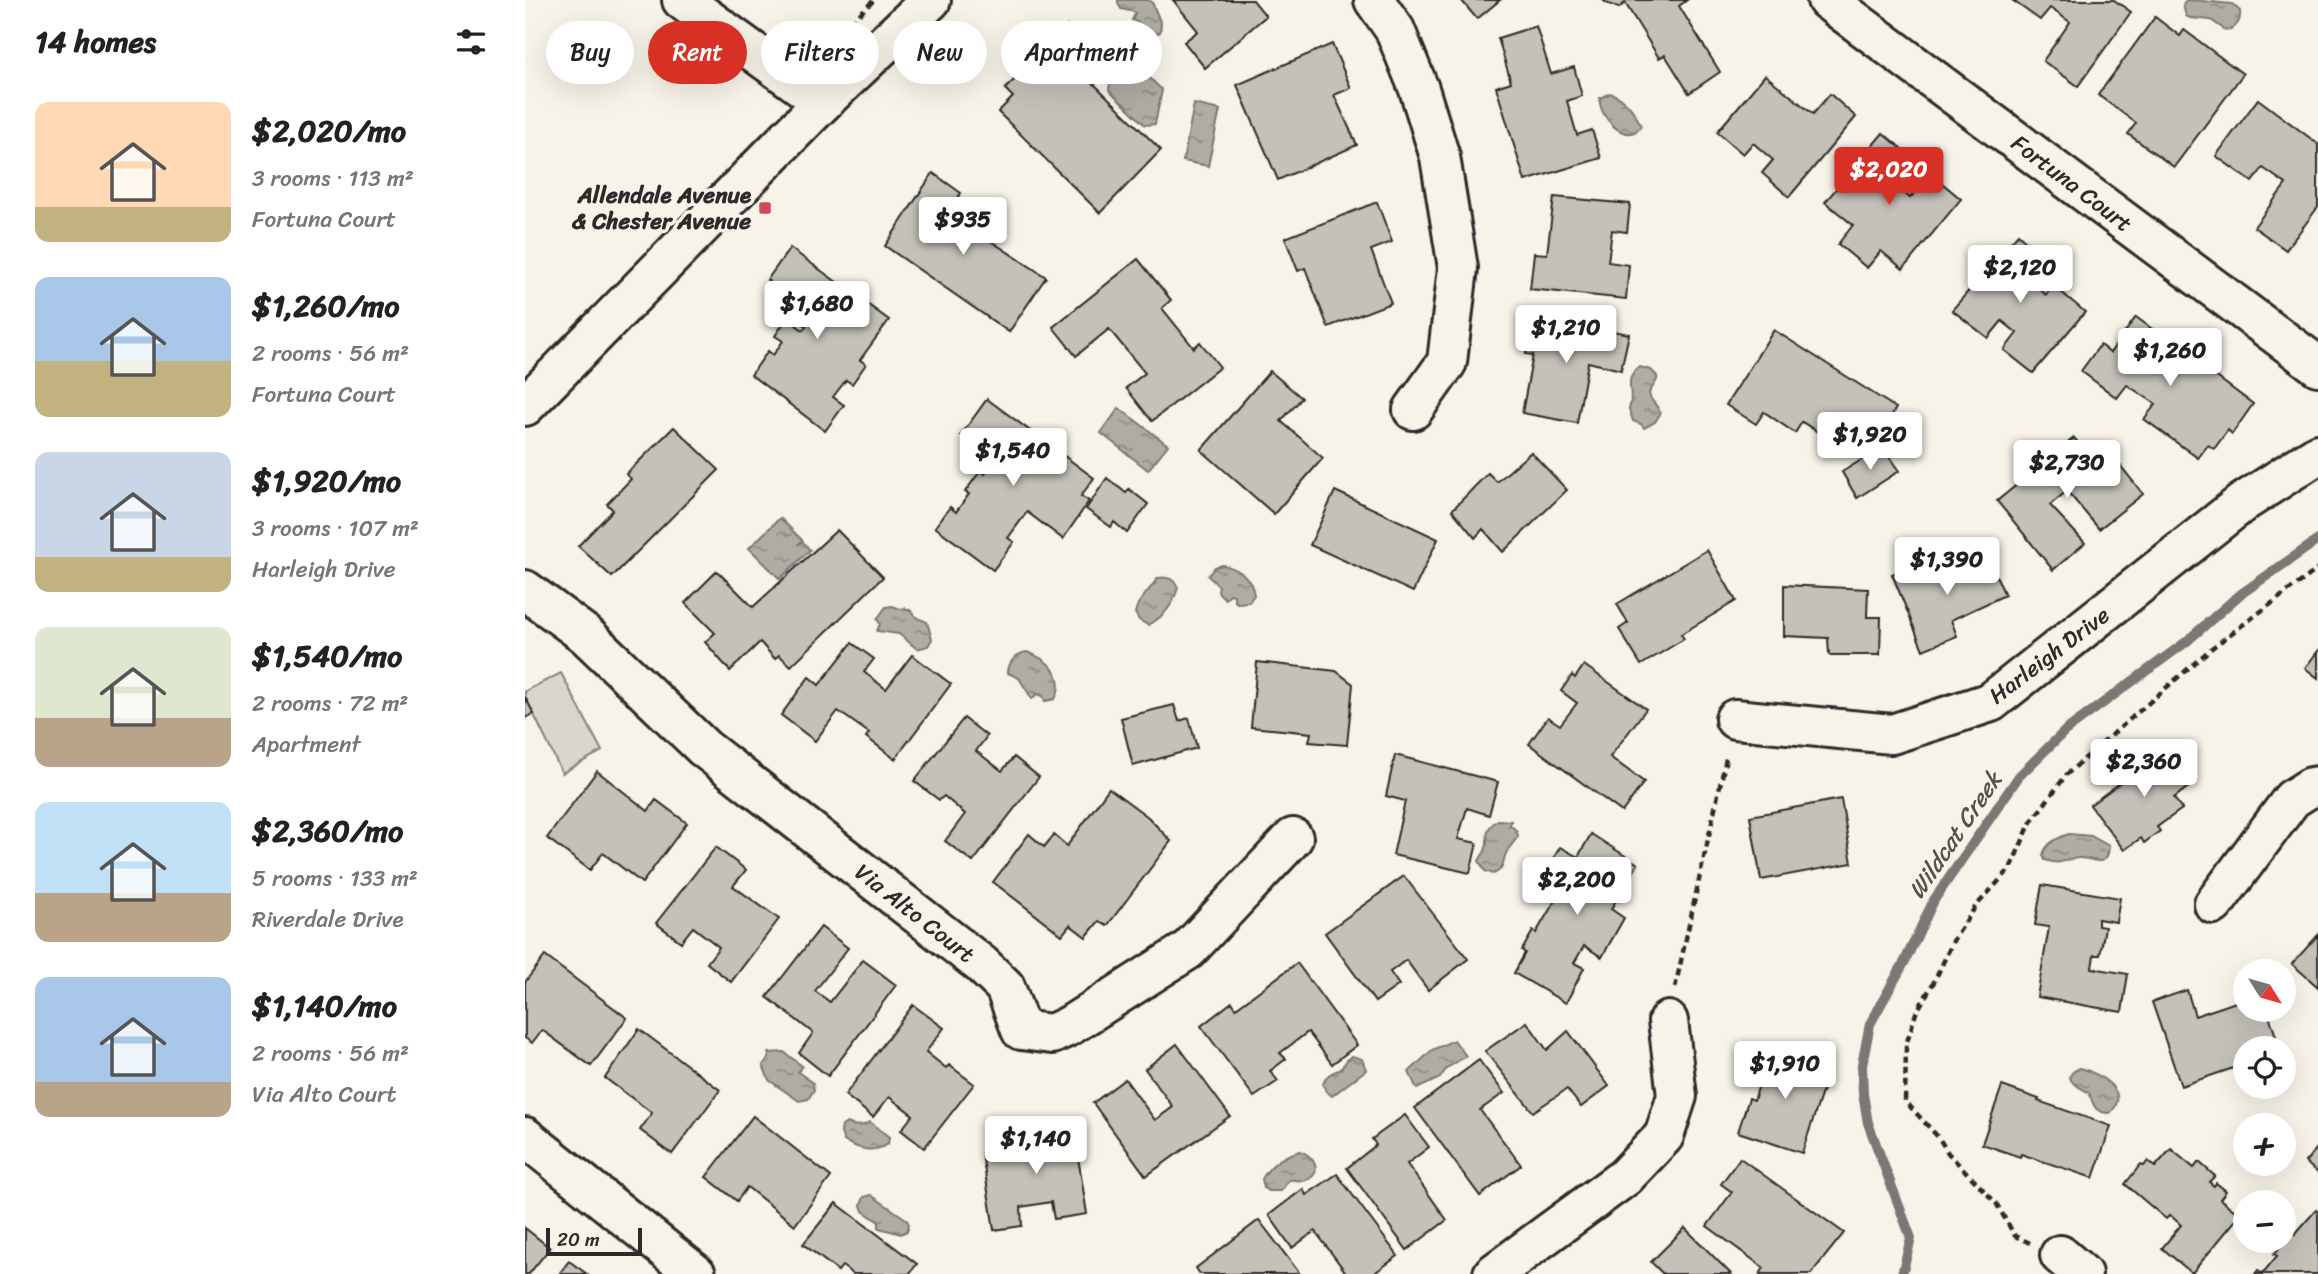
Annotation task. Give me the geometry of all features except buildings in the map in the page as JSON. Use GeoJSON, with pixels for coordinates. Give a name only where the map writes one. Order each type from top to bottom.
{"type":"FeatureCollection","features":[{"type":"Feature","properties":{"kind":"street"},"geometry":{"type":"LineString","coordinates":[[682,0],[823,102]]}},
{"type":"Feature","properties":{"kind":"street"},"geometry":{"type":"LineString","coordinates":[[525,406],[823,102],[931,0]]}},
{"type":"Feature","properties":{"kind":"street"},"geometry":{"type":"LineString","coordinates":[[1374,0],[1395,30],[1419,89],[1440,157],[1458,268],[1447,362],[1413,410]]}},
{"type":"Feature","properties":{"kind":"street","name":"Fortuna Court"},"geometry":{"type":"LineString","coordinates":[[1827,0],[2318,366]]}},
{"type":"Feature","properties":{"kind":"street","name":"Harleigh Drive"},"geometry":{"type":"LineString","coordinates":[[1735,719],[1892,734],[1991,702],[2242,503],[2318,454]]}},
{"type":"Feature","properties":{"kind":"street","name":"Via Alto Court"},"geometry":{"type":"LineString","coordinates":[[525,590],[586,635],[704,748],[981,964],[1005,987],[1021,1030],[1052,1034],[1069,1026],[1188,950],[1293,838]]}},
{"type":"Feature","properties":{"kind":"street"},"geometry":{"type":"LineString","coordinates":[[2214,904],[2292,799],[2311,787],[2318,786]]}},
{"type":"Feature","properties":{"kind":"street"},"geometry":{"type":"LineString","coordinates":[[1493,1274],[1625,1177],[1664,1136],[1677,1096],[1668,1021]]}},
{"type":"Feature","properties":{"kind":"street"},"geometry":{"type":"LineString","coordinates":[[525,1137],[697,1274]]}},
{"type":"Feature","properties":{"kind":"path"},"geometry":{"type":"LineString","coordinates":[[852,21],[874,0]]}},
{"type":"Feature","properties":{"kind":"path"},"geometry":{"type":"LineString","coordinates":[[2071,1265],[2015,1236],[1996,1203],[1961,1167],[1905,1101],[1906,1045],[1916,1013],[1935,981],[1954,939],[1976,906],[2010,869],[2031,822],[2067,774],[2213,647],[2318,569]]}},
{"type":"Feature","properties":{"kind":"path"},"geometry":{"type":"LineString","coordinates":[[1668,1021],[1735,719]]}},
{"type":"Feature","properties":{"kind":"shaded area"},"geometry":{"type":"Polygon","coordinates":[[[561,673],[602,751],[562,773],[525,696],[525,691],[561,673]]]}},
{"type":"Feature","properties":{"kind":"water"},"geometry":{"type":"Polygon","coordinates":[[[1118,0],[1148,0],[1152,2],[1160,21],[1132,20],[1134,12],[1121,9],[1118,0]]]}},
{"type":"Feature","properties":{"kind":"water"},"geometry":{"type":"Polygon","coordinates":[[[2186,0],[2232,4],[2240,11],[2239,21],[2235,27],[2225,30],[2211,20],[2190,18],[2186,16],[2183,5],[2186,0]]]}},
{"type":"Feature","properties":{"kind":"water"},"geometry":{"type":"Polygon","coordinates":[[[1110,84],[1156,84],[1162,90],[1155,124],[1145,125],[1109,90],[1110,84]]]}},
{"type":"Feature","properties":{"kind":"water"},"geometry":{"type":"Polygon","coordinates":[[[1610,93],[1625,102],[1636,116],[1641,126],[1635,132],[1628,133],[1614,127],[1603,113],[1600,98],[1610,93]]]}},
{"type":"Feature","properties":{"kind":"water"},"geometry":{"type":"Polygon","coordinates":[[[1194,104],[1220,110],[1208,166],[1183,161],[1194,104]]]}},
{"type":"Feature","properties":{"kind":"water"},"geometry":{"type":"Polygon","coordinates":[[[1640,367],[1651,370],[1657,376],[1649,393],[1660,414],[1655,422],[1644,428],[1633,421],[1629,409],[1631,376],[1640,367]]]}},
{"type":"Feature","properties":{"kind":"water"},"geometry":{"type":"Polygon","coordinates":[[[1119,408],[1168,445],[1148,470],[1101,433],[1119,408]]]}},
{"type":"Feature","properties":{"kind":"water"},"geometry":{"type":"Polygon","coordinates":[[[780,518],[802,540],[798,545],[802,541],[810,550],[780,579],[749,548],[780,518]]]}},
{"type":"Feature","properties":{"kind":"water"},"geometry":{"type":"Polygon","coordinates":[[[1223,565],[1239,572],[1251,583],[1254,595],[1249,602],[1237,603],[1234,595],[1230,594],[1225,599],[1218,592],[1219,586],[1208,576],[1215,567],[1223,565]]]}},
{"type":"Feature","properties":{"kind":"water"},"geometry":{"type":"Polygon","coordinates":[[[1158,578],[1170,579],[1178,588],[1167,610],[1148,625],[1139,620],[1135,613],[1138,604],[1158,578]]]}},
{"type":"Feature","properties":{"kind":"water"},"geometry":{"type":"Polygon","coordinates":[[[886,607],[910,610],[917,618],[927,622],[932,639],[928,646],[917,649],[899,634],[877,631],[880,624],[877,619],[886,607]]]}},
{"type":"Feature","properties":{"kind":"water"},"geometry":{"type":"Polygon","coordinates":[[[1027,652],[1042,659],[1057,676],[1059,683],[1055,699],[1045,701],[1043,696],[1037,694],[1032,699],[1019,678],[1008,673],[1014,659],[1027,652]]]}},
{"type":"Feature","properties":{"kind":"water"},"geometry":{"type":"Polygon","coordinates":[[[1498,820],[1511,821],[1510,825],[1518,836],[1506,853],[1503,865],[1493,874],[1485,871],[1479,861],[1487,846],[1488,831],[1498,820]]]}},
{"type":"Feature","properties":{"kind":"water"},"geometry":{"type":"Polygon","coordinates":[[[2069,834],[2091,836],[2109,846],[2106,858],[2102,861],[2079,858],[2059,862],[2045,860],[2044,851],[2049,844],[2069,834]]]}},
{"type":"Feature","properties":{"kind":"water"},"geometry":{"type":"Polygon","coordinates":[[[1454,1040],[1466,1056],[1447,1068],[1440,1078],[1417,1089],[1409,1072],[1432,1050],[1454,1040]]]}},
{"type":"Feature","properties":{"kind":"water"},"geometry":{"type":"Polygon","coordinates":[[[784,1052],[802,1066],[798,1072],[813,1083],[814,1090],[808,1099],[799,1101],[769,1080],[763,1065],[769,1058],[769,1053],[784,1052]]]}},
{"type":"Feature","properties":{"kind":"water"},"geometry":{"type":"Polygon","coordinates":[[[1352,1056],[1362,1059],[1366,1070],[1332,1096],[1323,1084],[1330,1074],[1340,1070],[1352,1056]]]}},
{"type":"Feature","properties":{"kind":"water"},"geometry":{"type":"Polygon","coordinates":[[[2080,1068],[2103,1079],[2115,1090],[2116,1105],[2110,1113],[2098,1110],[2089,1093],[2070,1079],[2070,1075],[2080,1068]]]}},
{"type":"Feature","properties":{"kind":"water"},"geometry":{"type":"Polygon","coordinates":[[[870,1122],[889,1137],[888,1144],[877,1149],[866,1149],[844,1141],[842,1126],[847,1123],[861,1126],[870,1122]]]}},
{"type":"Feature","properties":{"kind":"water"},"geometry":{"type":"Polygon","coordinates":[[[1300,1151],[1313,1160],[1315,1174],[1304,1181],[1289,1180],[1281,1191],[1264,1188],[1262,1179],[1273,1164],[1300,1151]]]}},
{"type":"Feature","properties":{"kind":"water"},"geometry":{"type":"Polygon","coordinates":[[[871,1195],[906,1219],[909,1224],[907,1231],[901,1234],[879,1228],[879,1222],[863,1211],[861,1205],[864,1197],[871,1195]]]}},
{"type":"Feature","properties":{"kind":"waterway","name":"Wildcat Creek"},"geometry":{"type":"LineString","coordinates":[[1902,1274],[1911,1238],[1868,1123],[1862,1065],[1870,1024],[1905,961],[1934,900],[2019,776],[2065,731],[2186,642],[2238,596],[2318,540]]}},
{"type":"Feature","properties":{"kind":"place","name":"Allendale Avenue & Chester Avenue"},"geometry":{"type":"Point","coordinates":[765,208]}}]}
